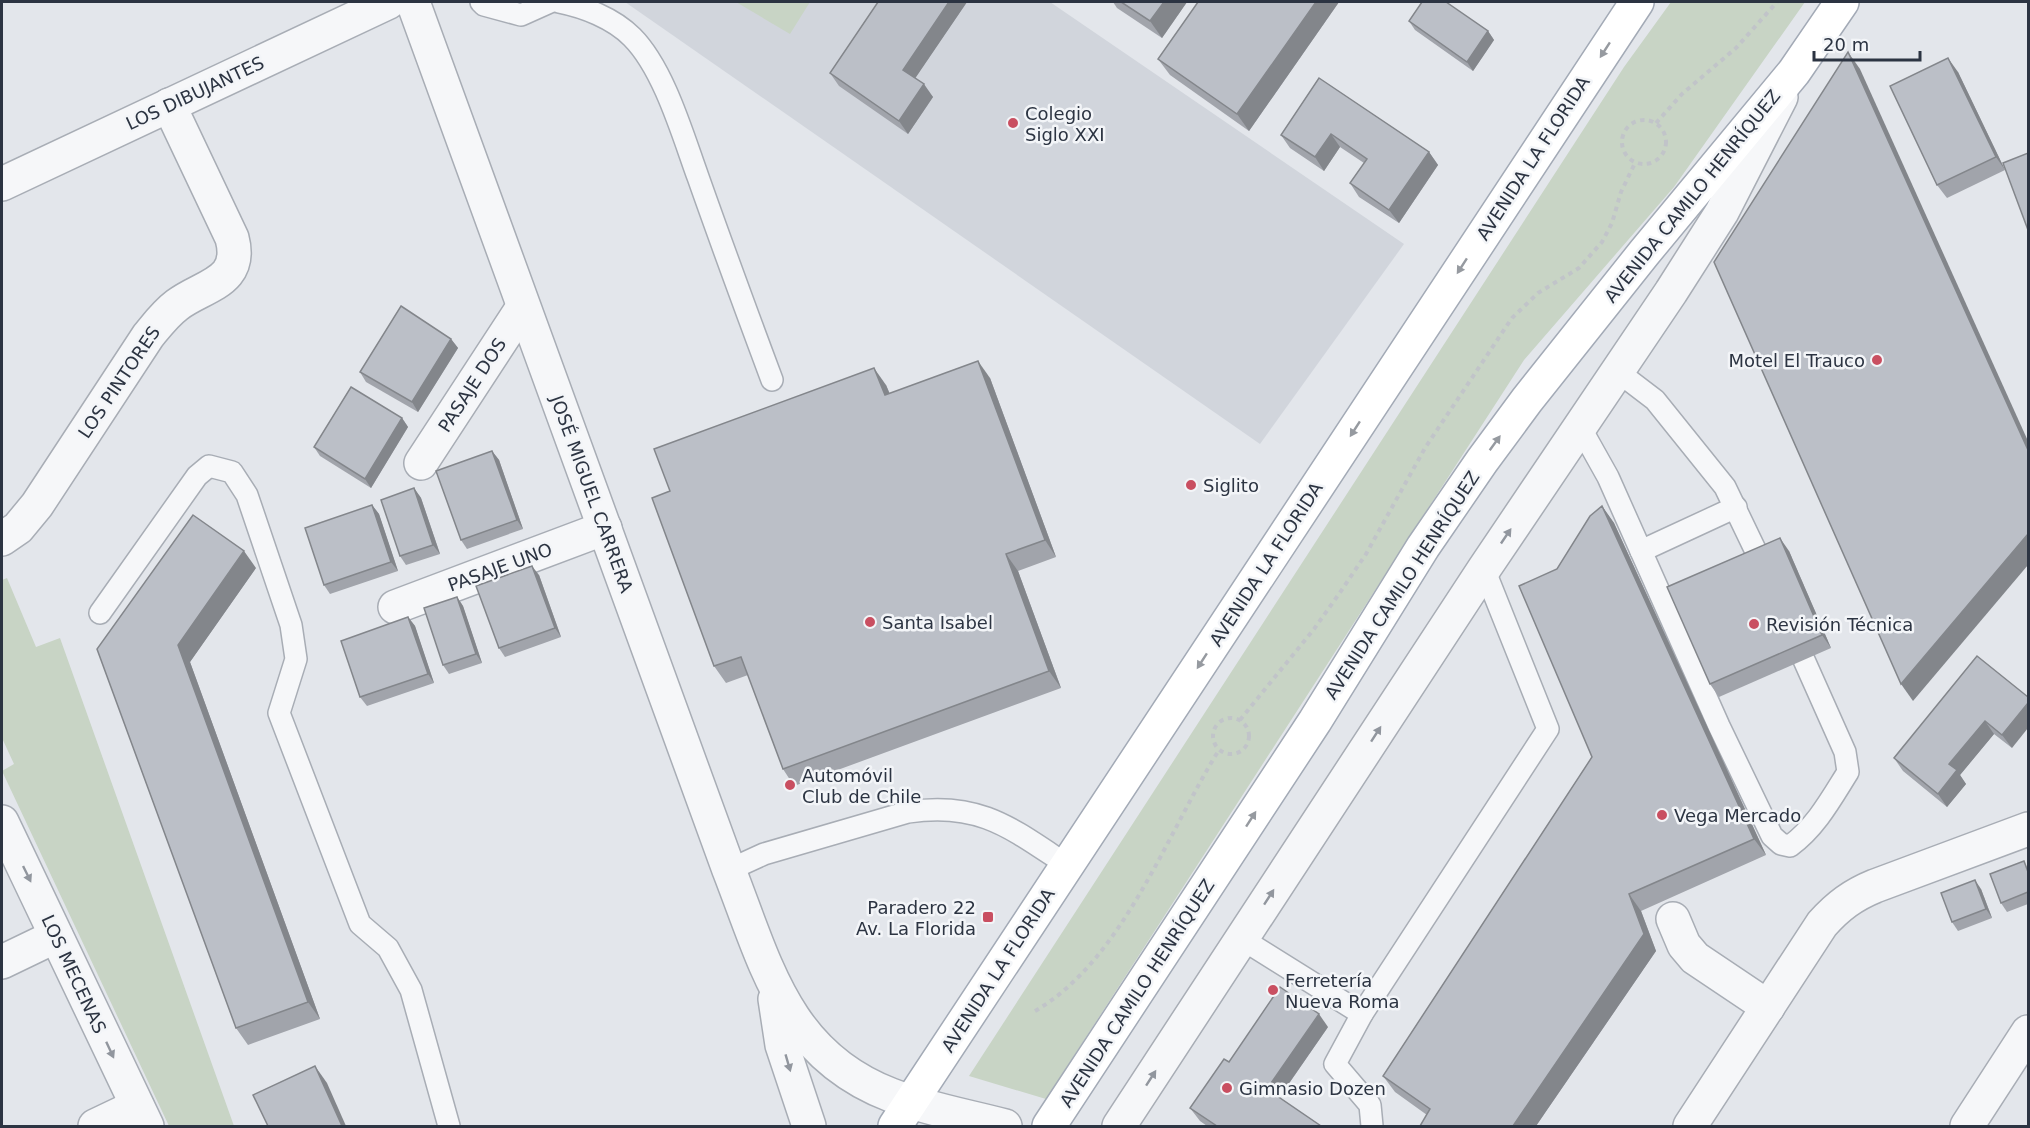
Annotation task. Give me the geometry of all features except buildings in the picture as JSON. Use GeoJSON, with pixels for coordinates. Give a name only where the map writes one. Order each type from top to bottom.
{"type":"FeatureCollection","features":[{"type":"Feature","properties":{"kind":"main road","name":"AVENIDA LA FLORIDA"},"geometry":{"type":"LineString","coordinates":[[904,1114],[1637,2]]}},
{"type":"Feature","properties":{"kind":"main road","name":"AVENIDA CAMILO HENRÍQUEZ"},"geometry":{"type":"LineString","coordinates":[[1049,1126],[1315,721],[1423,548],[1482,461],[1527,400],[1644,253],[1794,72],[1842,2]]}},
{"type":"Feature","properties":{"kind":"street","name":"LOS DIBUJANTES"},"geometry":{"type":"LineString","coordinates":[[2,184],[389,2]]}},
{"type":"Feature","properties":{"kind":"street","name":"JOSÉ MIGUEL CARRERA"},"geometry":{"type":"LineString","coordinates":[[413,2],[773,985],[797,1025],[829,1059],[865,1083],[890,1095],[904,1114],[1005,1126]]}},
{"type":"Feature","properties":{"kind":"street","name":"AVENIDA CAMILO HENRÍQUEZ"},"geometry":{"type":"LineString","coordinates":[[1119,1126],[1484,569],[1722,212],[1794,72]]}},
{"type":"Feature","properties":{"kind":"street","name":"LOS PINTORES"},"geometry":{"type":"LineString","coordinates":[[2,539],[18,528],[37,506],[148,336],[161,320],[190,296],[217,284],[226,276],[232,265],[234,256],[232,238],[169,105]]}},
{"type":"Feature","properties":{"kind":"street","name":"PASAJE DOS"},"geometry":{"type":"LineString","coordinates":[[421,463],[524,307]]}},
{"type":"Feature","properties":{"kind":"street","name":"PASAJE UNO"},"geometry":{"type":"LineString","coordinates":[[395,607],[605,528]]}},
{"type":"Feature","properties":{"kind":"street","name":"LOS MECENAS"},"geometry":{"type":"LineString","coordinates":[[2,822],[142,1116]]}},
{"type":"Feature","properties":{"kind":"street"},"geometry":{"type":"LineString","coordinates":[[1690,1126],[1822,924],[1843,902],[1858,892],[2028,829]]}},
{"type":"Feature","properties":{"kind":"street"},"geometry":{"type":"LineString","coordinates":[[1673,919],[1684,945],[1695,958],[1768,1007]]}},
{"type":"Feature","properties":{"kind":"street"},"geometry":{"type":"LineString","coordinates":[[2,962],[56,936]]}},
{"type":"Feature","properties":{"kind":"street","name":"JOSÉ MIGUEL CARRERA"},"geometry":{"type":"LineString","coordinates":[[773,985],[782,1045],[809,1126]]}},
{"type":"Feature","properties":{"kind":"street"},"geometry":{"type":"LineString","coordinates":[[1966,1126],[2028,1032]]}},
{"type":"Feature","properties":{"kind":"street"},"geometry":{"type":"LineString","coordinates":[[95,1126],[142,1116]]}},
{"type":"Feature","properties":{"kind":"lane"},"geometry":{"type":"LineString","coordinates":[[481,2],[484,5],[521,15],[550,2]]}},
{"type":"Feature","properties":{"kind":"lane"},"geometry":{"type":"LineString","coordinates":[[559,2],[581,6],[607,19],[632,37],[649,60],[675,115],[772,380]]}},
{"type":"Feature","properties":{"kind":"lane"},"geometry":{"type":"LineString","coordinates":[[1617,371],[1655,400],[1725,487],[1762,564]]}},
{"type":"Feature","properties":{"kind":"lane"},"geometry":{"type":"LineString","coordinates":[[1580,427],[1608,477],[1714,715],[1772,836],[1780,844],[1790,846],[1801,838],[1821,815],[1848,772],[1845,752],[1804,660]]}},
{"type":"Feature","properties":{"kind":"lane"},"geometry":{"type":"LineString","coordinates":[[100,613],[196,476],[209,466],[232,472],[247,495],[291,625],[296,659],[279,713],[360,924],[388,948],[411,990],[449,1126]]}},
{"type":"Feature","properties":{"kind":"lane"},"geometry":{"type":"LineString","coordinates":[[1641,551],[1736,507]]}},
{"type":"Feature","properties":{"kind":"lane"},"geometry":{"type":"LineString","coordinates":[[1372,1126],[1370,1105],[1335,1064],[1362,1014],[1548,729],[1484,569]]}},
{"type":"Feature","properties":{"kind":"lane"},"geometry":{"type":"LineString","coordinates":[[729,870],[764,854],[908,812],[927,809],[953,809],[979,814],[1003,824],[1067,865]]}},
{"type":"Feature","properties":{"kind":"lane"},"geometry":{"type":"LineString","coordinates":[[1242,939],[1362,1014]]}},
{"type":"Feature","properties":{"kind":"path"},"geometry":{"type":"LineString","coordinates":[[1656,123],[1682,94],[1736,48],[1777,2]]}},
{"type":"Feature","properties":{"kind":"path"},"geometry":{"type":"LineString","coordinates":[[1642,119],[1656,123],[1666,136],[1664,152],[1652,163],[1635,163],[1621,146],[1624,131],[1629,124],[1642,119]]}},
{"type":"Feature","properties":{"kind":"path"},"geometry":{"type":"LineString","coordinates":[[1240,720],[1314,629],[1366,554],[1425,448],[1512,318],[1538,293],[1580,268],[1602,242],[1612,223],[1621,192],[1635,163]]}},
{"type":"Feature","properties":{"kind":"path"},"geometry":{"type":"LineString","coordinates":[[1226,718],[1240,720],[1250,733],[1250,740],[1246,747],[1241,753],[1233,755],[1219,750],[1214,744],[1215,729],[1226,718]]}},
{"type":"Feature","properties":{"kind":"path"},"geometry":{"type":"LineString","coordinates":[[1035,1011],[1058,996],[1074,981],[1122,922],[1219,750]]}},
{"type":"Feature","properties":{"kind":"shaded area","name":"Colegio Siglo XXI"},"geometry":{"type":"Polygon","coordinates":[[[625,2],[1050,2],[1404,244],[1260,444],[625,2]]]}},
{"type":"Feature","properties":{"kind":"green space"},"geometry":{"type":"Polygon","coordinates":[[[736,2],[810,2],[790,34],[736,2]]]}},
{"type":"Feature","properties":{"kind":"green space"},"geometry":{"type":"Polygon","coordinates":[[[1671,2],[1805,2],[1674,187],[1524,360],[1046,1099],[969,1076],[1624,67],[1671,2]]]}},
{"type":"Feature","properties":{"kind":"green space"},"geometry":{"type":"Polygon","coordinates":[[[7,578],[36,647],[60,638],[234,1126],[169,1126],[2,771],[14,764],[2,738],[2,580],[7,578]]]}},
{"type":"Feature","properties":{"kind":"place","name":"Colegio Siglo XXI"},"geometry":{"type":"Point","coordinates":[1013,123]}},
{"type":"Feature","properties":{"kind":"place","name":"Motel El Trauco"},"geometry":{"type":"Point","coordinates":[1877,360]}},
{"type":"Feature","properties":{"kind":"place","name":"Siglito"},"geometry":{"type":"Point","coordinates":[1191,485]}},
{"type":"Feature","properties":{"kind":"place","name":"Santa Isabel"},"geometry":{"type":"Point","coordinates":[870,622]}},
{"type":"Feature","properties":{"kind":"place","name":"Revisión Técnica"},"geometry":{"type":"Point","coordinates":[1754,624]}},
{"type":"Feature","properties":{"kind":"place","name":"Automóvil Club de Chile"},"geometry":{"type":"Point","coordinates":[790,785]}},
{"type":"Feature","properties":{"kind":"place","name":"Vega Mercado"},"geometry":{"type":"Point","coordinates":[1662,815]}},
{"type":"Feature","properties":{"kind":"place","name":"Paradero 22 Av. La Florida"},"geometry":{"type":"Point","coordinates":[988,917]}},
{"type":"Feature","properties":{"kind":"place","name":"Ferretería Nueva Roma"},"geometry":{"type":"Point","coordinates":[1273,990]}},
{"type":"Feature","properties":{"kind":"place","name":"Gimnasio Dozen"},"geometry":{"type":"Point","coordinates":[1227,1088]}}]}
